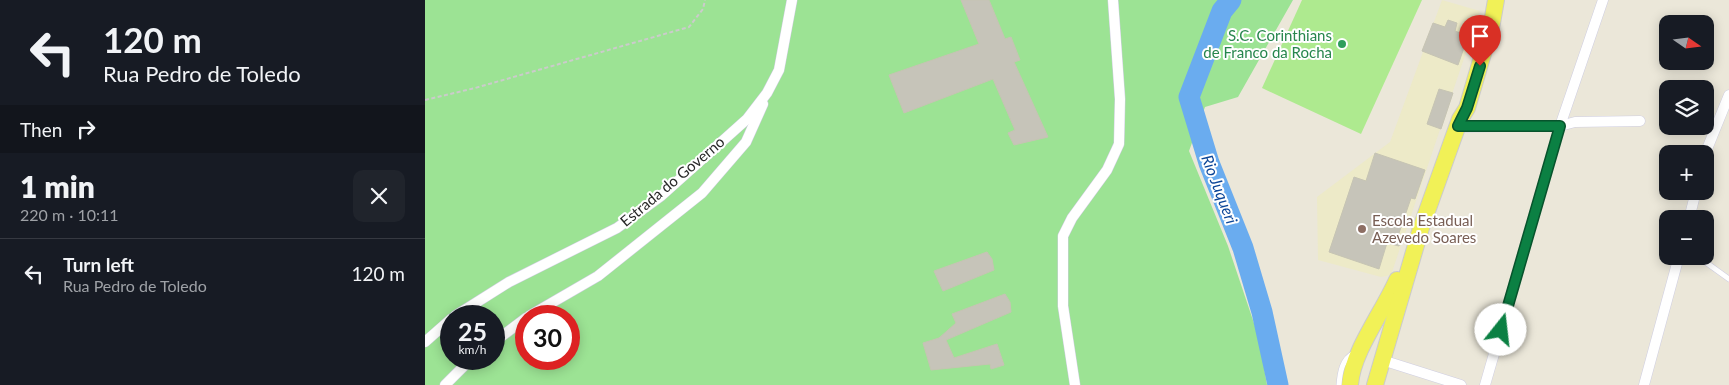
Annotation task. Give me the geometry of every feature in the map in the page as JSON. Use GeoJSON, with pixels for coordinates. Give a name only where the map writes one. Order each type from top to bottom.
{"type":"FeatureCollection","features":[{"type":"Feature","properties":{"kind":"main road"},"geometry":{"type":"LineString","coordinates":[[1375,385],[1421,228],[1459,123],[1459,107],[1485,20],[1494,6]]}},
{"type":"Feature","properties":{"kind":"main road"},"geometry":{"type":"LineString","coordinates":[[1350,385],[1353,365],[1359,350],[1389,298],[1421,228]]}},
{"type":"Feature","properties":{"kind":"main road"},"geometry":{"type":"LineString","coordinates":[[1382,360],[1381,344],[1389,298]]}},
{"type":"Feature","properties":{"kind":"street","name":"Estrada do Governo"},"geometry":{"type":"LineString","coordinates":[[472,305],[509,282],[617,228],[661,196],[747,118],[767,93],[779,70],[792,0]]}},
{"type":"Feature","properties":{"kind":"street"},"geometry":{"type":"LineString","coordinates":[[1075,385],[1063,306],[1063,236],[1072,218],[1107,170],[1119,144],[1120,99],[1113,0]]}},
{"type":"Feature","properties":{"kind":"street"},"geometry":{"type":"LineString","coordinates":[[1485,385],[1560,126],[1603,0]]}},
{"type":"Feature","properties":{"kind":"street"},"geometry":{"type":"LineString","coordinates":[[548,305],[598,276],[702,193],[747,142],[767,93]]}},
{"type":"Feature","properties":{"kind":"street"},"geometry":{"type":"LineString","coordinates":[[1709,145],[1729,95]]}},
{"type":"Feature","properties":{"kind":"street"},"geometry":{"type":"LineString","coordinates":[[1459,123],[1560,126],[1575,122],[1640,121]]}},
{"type":"Feature","properties":{"kind":"street"},"geometry":{"type":"LineString","coordinates":[[1645,385],[1677,265]]}},
{"type":"Feature","properties":{"kind":"street"},"geometry":{"type":"LineString","coordinates":[[425,342],[440,329]]}},
{"type":"Feature","properties":{"kind":"street"},"geometry":{"type":"LineString","coordinates":[[1382,360],[1461,385]]}},
{"type":"Feature","properties":{"kind":"street"},"geometry":{"type":"LineString","coordinates":[[445,385],[460,370]]}},
{"type":"Feature","properties":{"kind":"lane"},"geometry":{"type":"LineString","coordinates":[[1710,265],[1729,279]]}},
{"type":"Feature","properties":{"kind":"lane"},"geometry":{"type":"LineString","coordinates":[[1339,385],[1342,368],[1347,356],[1359,350]]}},
{"type":"Feature","properties":{"kind":"path"},"geometry":{"type":"LineString","coordinates":[[425,100],[475,88],[689,27],[703,9],[705,0]]}},
{"type":"Feature","properties":{"kind":"shaded area","name":"Escola Estadual Azevedo Soares"},"geometry":{"type":"Polygon","coordinates":[[[1442,0],[1480,11],[1391,275],[1381,277],[1318,260],[1317,197],[1390,142],[1442,0]]]}},
{"type":"Feature","properties":{"kind":"green space"},"geometry":{"type":"Polygon","coordinates":[[[425,0],[1293,0],[1238,97],[1205,107],[1189,151],[1228,246],[1259,338],[1267,385],[425,385],[425,0]]]}},
{"type":"Feature","properties":{"kind":"green space","name":"S.C. Corinthians de Franco da Rocha"},"geometry":{"type":"Polygon","coordinates":[[[1302,0],[1422,0],[1361,134],[1262,88],[1302,0]]]}},
{"type":"Feature","properties":{"kind":"building"},"geometry":{"type":"Polygon","coordinates":[[[961,0],[989,0],[1005,39],[1011,37],[1020,60],[1014,62],[1048,137],[1014,145],[1008,133],[1015,130],[993,79],[904,113],[889,75],[979,44],[961,0]]]}},
{"type":"Feature","properties":{"kind":"building"},"geometry":{"type":"Polygon","coordinates":[[[1448,20],[1457,23],[1455,31],[1468,36],[1458,65],[1422,51],[1433,23],[1445,27],[1448,20]]]}},
{"type":"Feature","properties":{"kind":"building"},"geometry":{"type":"Polygon","coordinates":[[[1439,89],[1453,93],[1441,129],[1427,124],[1439,89]]]}},
{"type":"Feature","properties":{"kind":"building","name":"Escola Estadual Azevedo Soares"},"geometry":{"type":"Polygon","coordinates":[[[1375,153],[1425,170],[1415,199],[1411,198],[1398,236],[1402,238],[1399,246],[1387,243],[1379,269],[1329,252],[1354,177],[1366,181],[1375,153]]]}},
{"type":"Feature","properties":{"kind":"building"},"geometry":{"type":"Polygon","coordinates":[[[987,252],[992,259],[994,270],[943,291],[934,271],[987,252]]]}},
{"type":"Feature","properties":{"kind":"building"},"geometry":{"type":"Polygon","coordinates":[[[1005,294],[1010,302],[1011,312],[946,340],[954,358],[997,344],[1004,365],[991,369],[990,364],[931,370],[923,343],[939,338],[956,323],[952,314],[1005,294]]]}},
{"type":"Feature","properties":{"kind":"waterway","name":"Rio Juqueri"},"geometry":{"type":"LineString","coordinates":[[1231,0],[1222,11],[1189,97],[1209,163],[1243,248],[1262,312],[1278,385]]}},
{"type":"Feature","properties":{"kind":"place","name":"S.C. Corinthians de Franco da Rocha"},"geometry":{"type":"Point","coordinates":[1342,44]}},
{"type":"Feature","properties":{"kind":"place","name":"Escola Estadual Azevedo Soares"},"geometry":{"type":"Point","coordinates":[1362,229]}},
{"type":"Feature","properties":{"kind":"route"},"geometry":{"type":"LineString","coordinates":[[1480,66],[1467,108],[1458,126],[1560,126],[1501,330]]}}]}
